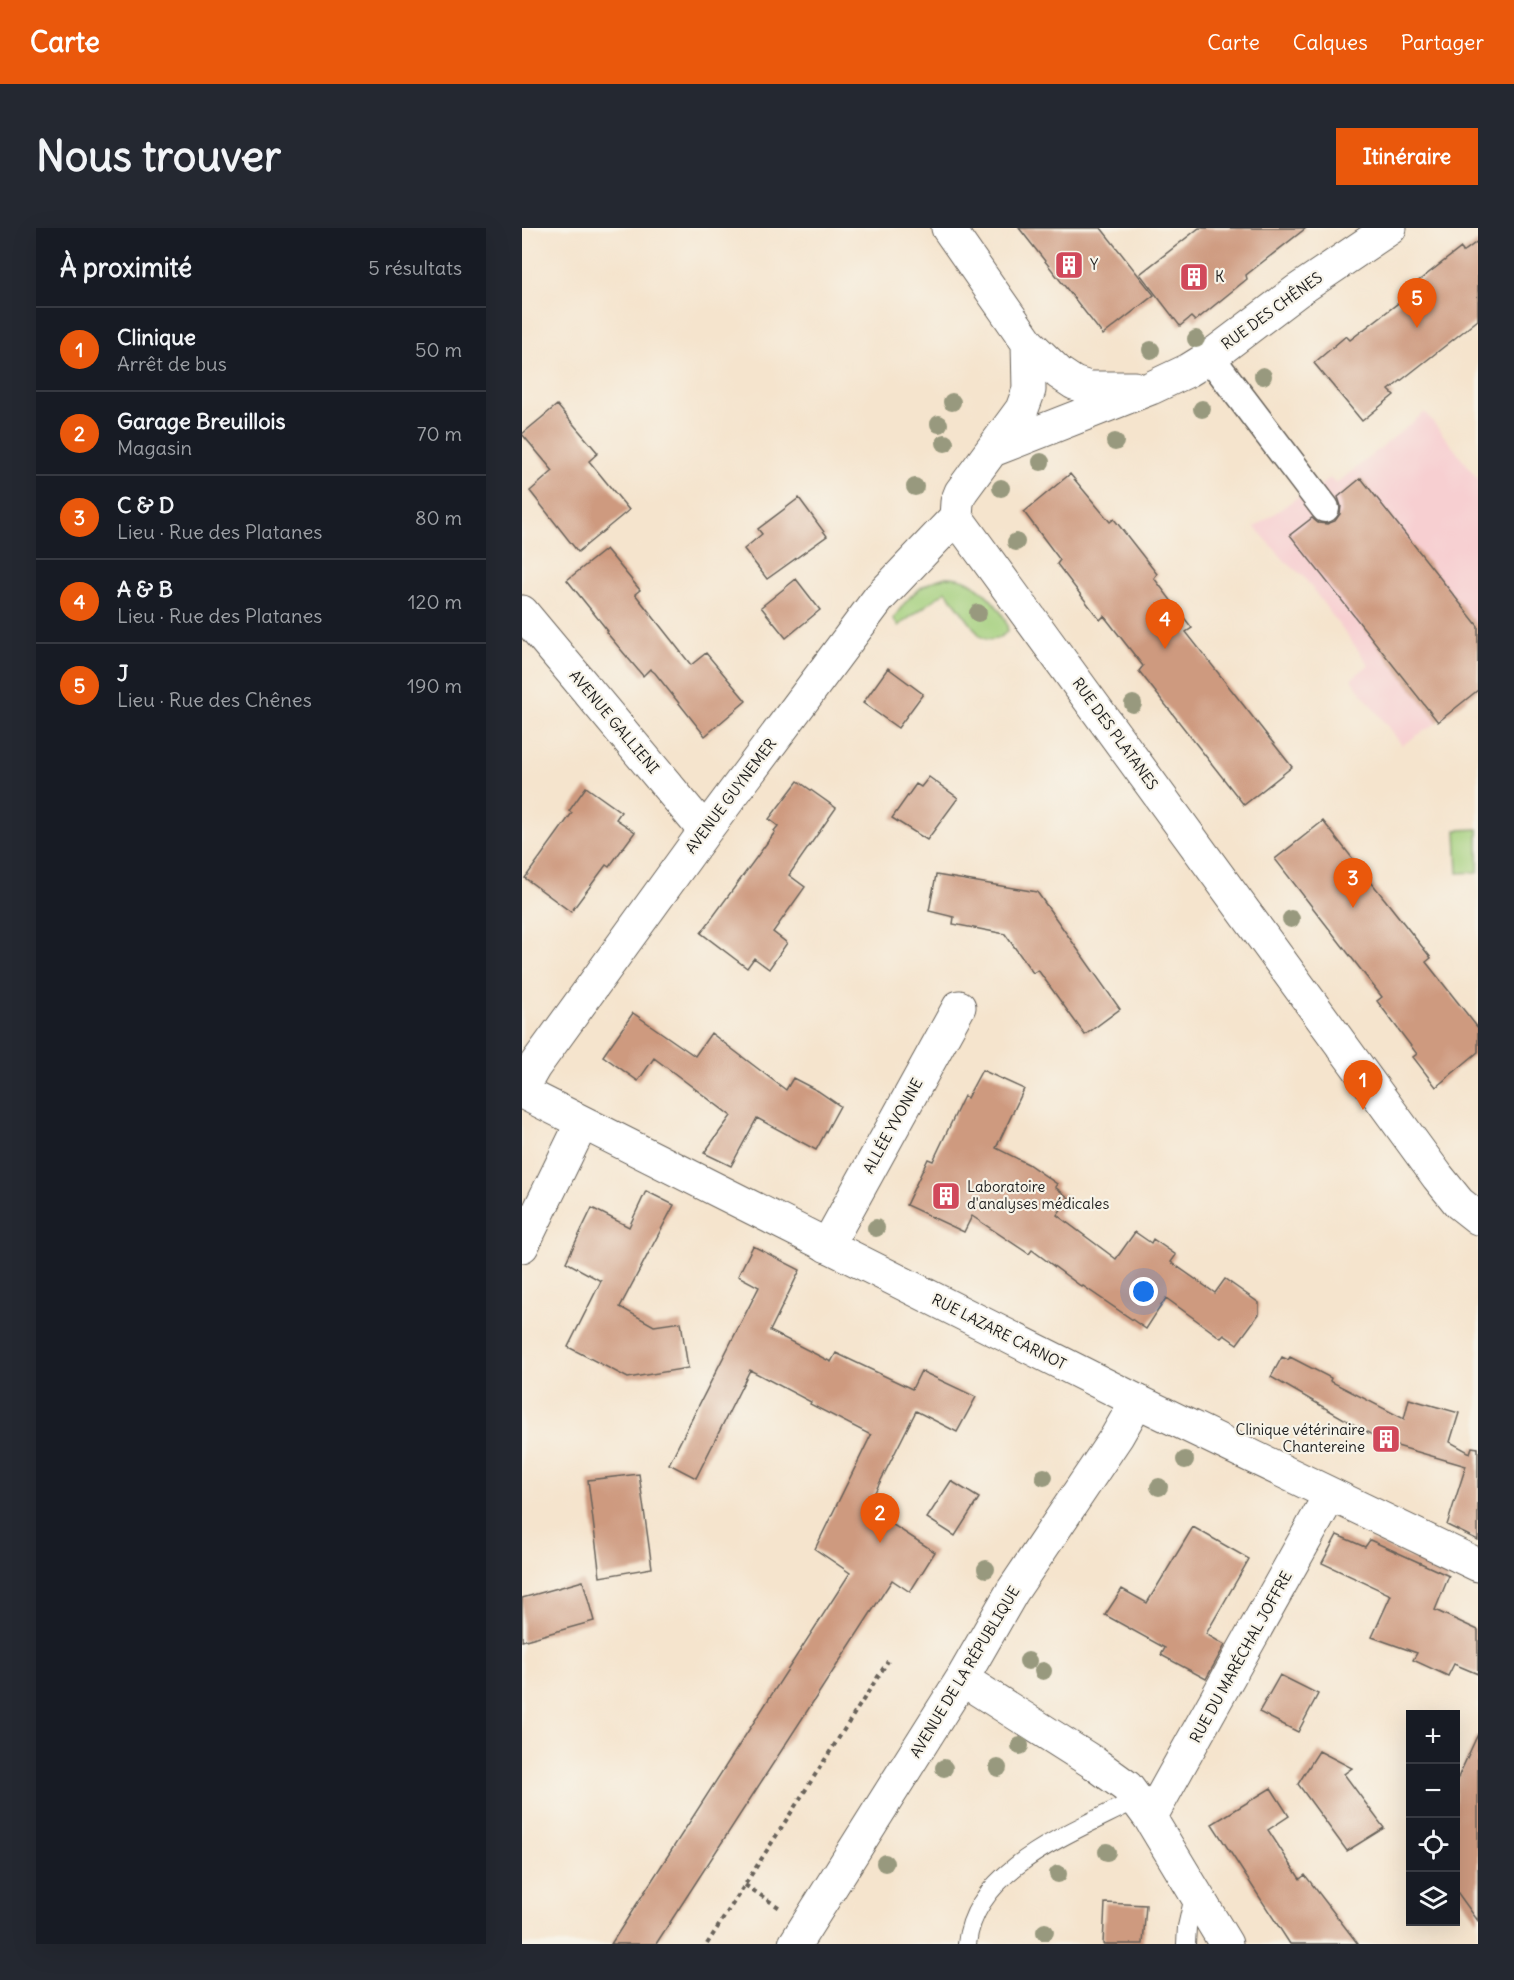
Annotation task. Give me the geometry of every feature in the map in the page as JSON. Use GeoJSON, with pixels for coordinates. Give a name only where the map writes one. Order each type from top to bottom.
{"type":"FeatureCollection","features":[{"type":"Feature","properties":{"kind":"street"},"geometry":{"type":"LineString","coordinates":[[948,228],[1028,343],[1029,390],[1022,410],[961,492],[957,502],[956,517]]}},
{"type":"Feature","properties":{"kind":"street","name":"RUE DES CHÊNES"},"geometry":{"type":"LineString","coordinates":[[991,451],[1151,388],[1210,357],[1297,291],[1390,228]]}},
{"type":"Feature","properties":{"kind":"street","name":"RUE DES CHÊNES"},"geometry":{"type":"LineString","coordinates":[[1028,343],[1059,373],[1074,383],[1089,388],[1151,388]]}},
{"type":"Feature","properties":{"kind":"street"},"geometry":{"type":"LineString","coordinates":[[1210,357],[1324,508]]}},
{"type":"Feature","properties":{"kind":"street","name":"AVENUE GUYNEMER"},"geometry":{"type":"LineString","coordinates":[[522,1090],[534,1067],[705,831],[879,598],[956,517]]}},
{"type":"Feature","properties":{"kind":"street","name":"RUE DES PLATANES"},"geometry":{"type":"LineString","coordinates":[[956,517],[1438,1177],[1459,1203],[1478,1218]]}},
{"type":"Feature","properties":{"kind":"street","name":"AVENUE GALLIENI"},"geometry":{"type":"LineString","coordinates":[[522,612],[705,831]]}},
{"type":"Feature","properties":{"kind":"street","name":"ALLÉE YVONNE"},"geometry":{"type":"LineString","coordinates":[[827,1246],[959,1007]]}},
{"type":"Feature","properties":{"kind":"street","name":"RUE LAZARE CARNOT"},"geometry":{"type":"LineString","coordinates":[[522,1090],[582,1123],[1137,1401],[1478,1565]]}},
{"type":"Feature","properties":{"kind":"street"},"geometry":{"type":"LineString","coordinates":[[522,1246],[582,1123]]}},
{"type":"Feature","properties":{"kind":"street","name":"AVENUE DE LA RÉPUBLIQUE"},"geometry":{"type":"LineString","coordinates":[[795,1944],[962,1679],[1012,1592],[1110,1446],[1137,1401]]}},
{"type":"Feature","properties":{"kind":"street","name":"RUE DU MARÉCHAL JOFFRE"},"geometry":{"type":"LineString","coordinates":[[1144,1808],[1330,1495]]}},
{"type":"Feature","properties":{"kind":"street"},"geometry":{"type":"LineString","coordinates":[[962,1679],[1120,1781],[1144,1808],[1226,1944]]}},
{"type":"Feature","properties":{"kind":"lane"},"geometry":{"type":"LineString","coordinates":[[967,1944],[971,1920],[981,1904],[1018,1863],[1038,1850],[1102,1818],[1144,1808]]}},
{"type":"Feature","properties":{"kind":"lane"},"geometry":{"type":"LineString","coordinates":[[1186,1944],[1187,1927],[1195,1892]]}},
{"type":"Feature","properties":{"kind":"path"},"geometry":{"type":"LineString","coordinates":[[708,1944],[888,1661]]}},
{"type":"Feature","properties":{"kind":"shaded area"},"geometry":{"type":"Polygon","coordinates":[[[1425,412],[1478,479],[1478,690],[1438,722],[1402,745],[1351,679],[1369,665],[1303,576],[1286,562],[1255,527],[1298,497],[1302,500],[1330,478],[1336,484],[1425,412]]]}},
{"type":"Feature","properties":{"kind":"green space"},"geometry":{"type":"Polygon","coordinates":[[[946,577],[966,581],[988,596],[999,609],[1008,630],[998,638],[991,640],[980,636],[946,591],[898,626],[893,619],[909,598],[928,583],[946,577]]]}},
{"type":"Feature","properties":{"kind":"green space"},"geometry":{"type":"Polygon","coordinates":[[[1478,829],[1478,872],[1458,873],[1456,830],[1478,829]]]}},
{"type":"Feature","properties":{"kind":"building"},"geometry":{"type":"Polygon","coordinates":[[[1019,228],[1101,228],[1154,295],[1103,335],[1019,228]]]}},
{"type":"Feature","properties":{"kind":"building","name":"K"},"geometry":{"type":"Polygon","coordinates":[[[1199,228],[1306,228],[1246,275],[1247,279],[1195,321],[1191,317],[1180,326],[1140,274],[1199,228]]]}},
{"type":"Feature","properties":{"kind":"building"},"geometry":{"type":"Polygon","coordinates":[[[1478,241],[1478,320],[1389,390],[1394,395],[1362,421],[1314,363],[1346,336],[1350,340],[1406,297],[1403,293],[1461,248],[1463,252],[1478,241]]]}},
{"type":"Feature","properties":{"kind":"building"},"geometry":{"type":"Polygon","coordinates":[[[557,405],[598,453],[589,461],[629,510],[578,552],[530,491],[553,471],[522,434],[557,405]]]}},
{"type":"Feature","properties":{"kind":"building"},"geometry":{"type":"Polygon","coordinates":[[[1070,474],[1110,522],[1114,519],[1157,574],[1154,578],[1192,628],[1186,632],[1292,767],[1244,805],[1139,671],[1143,666],[1104,616],[1100,620],[1057,564],[1060,560],[1024,512],[1070,474]]]}},
{"type":"Feature","properties":{"kind":"building"},"geometry":{"type":"Polygon","coordinates":[[[1361,478],[1478,626],[1478,690],[1438,722],[1290,535],[1312,518],[1318,523],[1327,524],[1335,521],[1340,514],[1341,506],[1338,497],[1361,478]]]}},
{"type":"Feature","properties":{"kind":"building"},"geometry":{"type":"Polygon","coordinates":[[[799,498],[827,536],[767,579],[744,549],[762,534],[758,529],[799,498]]]}},
{"type":"Feature","properties":{"kind":"building"},"geometry":{"type":"Polygon","coordinates":[[[606,549],[640,590],[635,594],[691,665],[706,653],[746,701],[705,736],[655,673],[650,669],[643,676],[567,580],[606,549]]]}},
{"type":"Feature","properties":{"kind":"building"},"geometry":{"type":"Polygon","coordinates":[[[796,579],[820,610],[786,638],[761,607],[796,579]]]}},
{"type":"Feature","properties":{"kind":"building"},"geometry":{"type":"Polygon","coordinates":[[[888,668],[923,694],[898,728],[863,703],[888,668]]]}},
{"type":"Feature","properties":{"kind":"building"},"geometry":{"type":"Polygon","coordinates":[[[929,777],[958,798],[927,840],[892,818],[916,784],[921,787],[929,777]]]}},
{"type":"Feature","properties":{"kind":"building"},"geometry":{"type":"Polygon","coordinates":[[[798,781],[836,808],[789,875],[805,887],[773,932],[787,943],[769,969],[754,958],[747,968],[701,933],[775,832],[778,826],[769,819],[798,781]]]}},
{"type":"Feature","properties":{"kind":"building"},"geometry":{"type":"Polygon","coordinates":[[[586,787],[621,812],[616,819],[635,832],[609,867],[606,865],[571,912],[525,878],[572,813],[569,811],[586,787]]]}},
{"type":"Feature","properties":{"kind":"building"},"geometry":{"type":"Polygon","coordinates":[[[1323,821],[1431,958],[1426,962],[1478,1028],[1478,1052],[1436,1087],[1413,1057],[1417,1054],[1377,1001],[1382,997],[1275,859],[1323,821]]]}},
{"type":"Feature","properties":{"kind":"building"},"geometry":{"type":"Polygon","coordinates":[[[936,875],[1037,892],[1120,1009],[1085,1035],[1038,970],[1033,973],[1005,934],[953,924],[954,917],[929,911],[936,875]]]}},
{"type":"Feature","properties":{"kind":"building"},"geometry":{"type":"Polygon","coordinates":[[[633,1013],[695,1056],[711,1033],[786,1090],[793,1078],[840,1106],[816,1150],[757,1118],[731,1166],[704,1153],[731,1116],[654,1058],[638,1081],[603,1056],[633,1013]]]}},
{"type":"Feature","properties":{"kind":"building"},"geometry":{"type":"Polygon","coordinates":[[[982,1070],[1024,1089],[996,1148],[1028,1164],[1057,1184],[1055,1187],[1069,1198],[1057,1215],[1116,1259],[1135,1232],[1151,1243],[1153,1239],[1176,1255],[1171,1262],[1215,1293],[1225,1279],[1259,1303],[1259,1314],[1237,1344],[1224,1335],[1221,1338],[1166,1298],[1146,1329],[1082,1287],[1032,1250],[1029,1254],[972,1216],[964,1232],[906,1205],[928,1159],[933,1161],[964,1096],[967,1098],[982,1070]]]}},
{"type":"Feature","properties":{"kind":"building"},"geometry":{"type":"Polygon","coordinates":[[[646,1191],[674,1205],[620,1307],[654,1326],[681,1322],[688,1368],[628,1378],[568,1347],[601,1281],[566,1262],[592,1208],[629,1227],[646,1191]]]}},
{"type":"Feature","properties":{"kind":"building"},"geometry":{"type":"Polygon","coordinates":[[[753,1246],[800,1270],[770,1331],[831,1362],[836,1353],[912,1389],[921,1371],[976,1397],[957,1432],[916,1411],[867,1508],[935,1552],[910,1592],[892,1580],[656,1944],[611,1944],[850,1573],[815,1549],[871,1435],[750,1370],[696,1478],[669,1464],[759,1287],[738,1276],[753,1246]]]}},
{"type":"Feature","properties":{"kind":"building"},"geometry":{"type":"Polygon","coordinates":[[[1282,1357],[1288,1360],[1290,1357],[1331,1378],[1330,1381],[1404,1419],[1409,1399],[1459,1413],[1450,1442],[1470,1453],[1472,1447],[1478,1448],[1478,1540],[1447,1525],[1466,1466],[1373,1439],[1374,1436],[1271,1377],[1282,1357]]]}},
{"type":"Feature","properties":{"kind":"building"},"geometry":{"type":"Polygon","coordinates":[[[639,1474],[652,1568],[600,1577],[588,1480],[639,1474]]]}},
{"type":"Feature","properties":{"kind":"building"},"geometry":{"type":"Polygon","coordinates":[[[951,1481],[979,1498],[955,1536],[927,1518],[951,1481]]]}},
{"type":"Feature","properties":{"kind":"building"},"geometry":{"type":"Polygon","coordinates":[[[1193,1527],[1249,1559],[1206,1634],[1225,1645],[1206,1679],[1161,1655],[1165,1648],[1105,1615],[1122,1589],[1147,1603],[1193,1527]]]}},
{"type":"Feature","properties":{"kind":"building"},"geometry":{"type":"Polygon","coordinates":[[[1337,1535],[1365,1547],[1370,1540],[1449,1576],[1435,1610],[1478,1630],[1478,1674],[1454,1664],[1448,1676],[1413,1660],[1417,1653],[1372,1637],[1391,1595],[1322,1563],[1337,1535]]]}},
{"type":"Feature","properties":{"kind":"building"},"geometry":{"type":"Polygon","coordinates":[[[583,1581],[594,1621],[522,1641],[522,1598],[583,1581]]]}},
{"type":"Feature","properties":{"kind":"building"},"geometry":{"type":"Polygon","coordinates":[[[1280,1675],[1318,1694],[1298,1732],[1259,1712],[1280,1675]]]}},
{"type":"Feature","properties":{"kind":"building"},"geometry":{"type":"Polygon","coordinates":[[[1478,1734],[1478,1921],[1460,1896],[1460,1773],[1478,1734]]]}},
{"type":"Feature","properties":{"kind":"building"},"geometry":{"type":"Polygon","coordinates":[[[1319,1751],[1352,1768],[1344,1774],[1384,1828],[1347,1851],[1298,1784],[1319,1751]]]}},
{"type":"Feature","properties":{"kind":"building"},"geometry":{"type":"Polygon","coordinates":[[[1271,1788],[1289,1816],[1268,1830],[1300,1879],[1305,1875],[1358,1944],[1290,1944],[1212,1824],[1271,1788]]]}},
{"type":"Feature","properties":{"kind":"building"},"geometry":{"type":"Polygon","coordinates":[[[1105,1903],[1146,1905],[1143,1944],[1103,1944],[1105,1903]]]}},
{"type":"Feature","properties":{"kind":"place","name":"Y"},"geometry":{"type":"Point","coordinates":[1069,265]}},
{"type":"Feature","properties":{"kind":"place","name":"K"},"geometry":{"type":"Point","coordinates":[1194,277]}},
{"type":"Feature","properties":{"kind":"place","name":"J"},"geometry":{"type":"Point","coordinates":[1417,328]}},
{"type":"Feature","properties":{"kind":"place","name":"A & B"},"geometry":{"type":"Point","coordinates":[1165,649]}},
{"type":"Feature","properties":{"kind":"place","name":"C & D"},"geometry":{"type":"Point","coordinates":[1353,908]}},
{"type":"Feature","properties":{"kind":"place","name":"Clinique"},"geometry":{"type":"Point","coordinates":[1363,1110]}},
{"type":"Feature","properties":{"kind":"place","name":"Laboratoire d'analyses médicales"},"geometry":{"type":"Point","coordinates":[946,1196]}},
{"type":"Feature","properties":{"kind":"place","name":"Clinique vétérinaire Chantereine"},"geometry":{"type":"Point","coordinates":[1386,1439]}},
{"type":"Feature","properties":{"kind":"place","name":"Garage Breuillois"},"geometry":{"type":"Point","coordinates":[880,1543]}}]}
